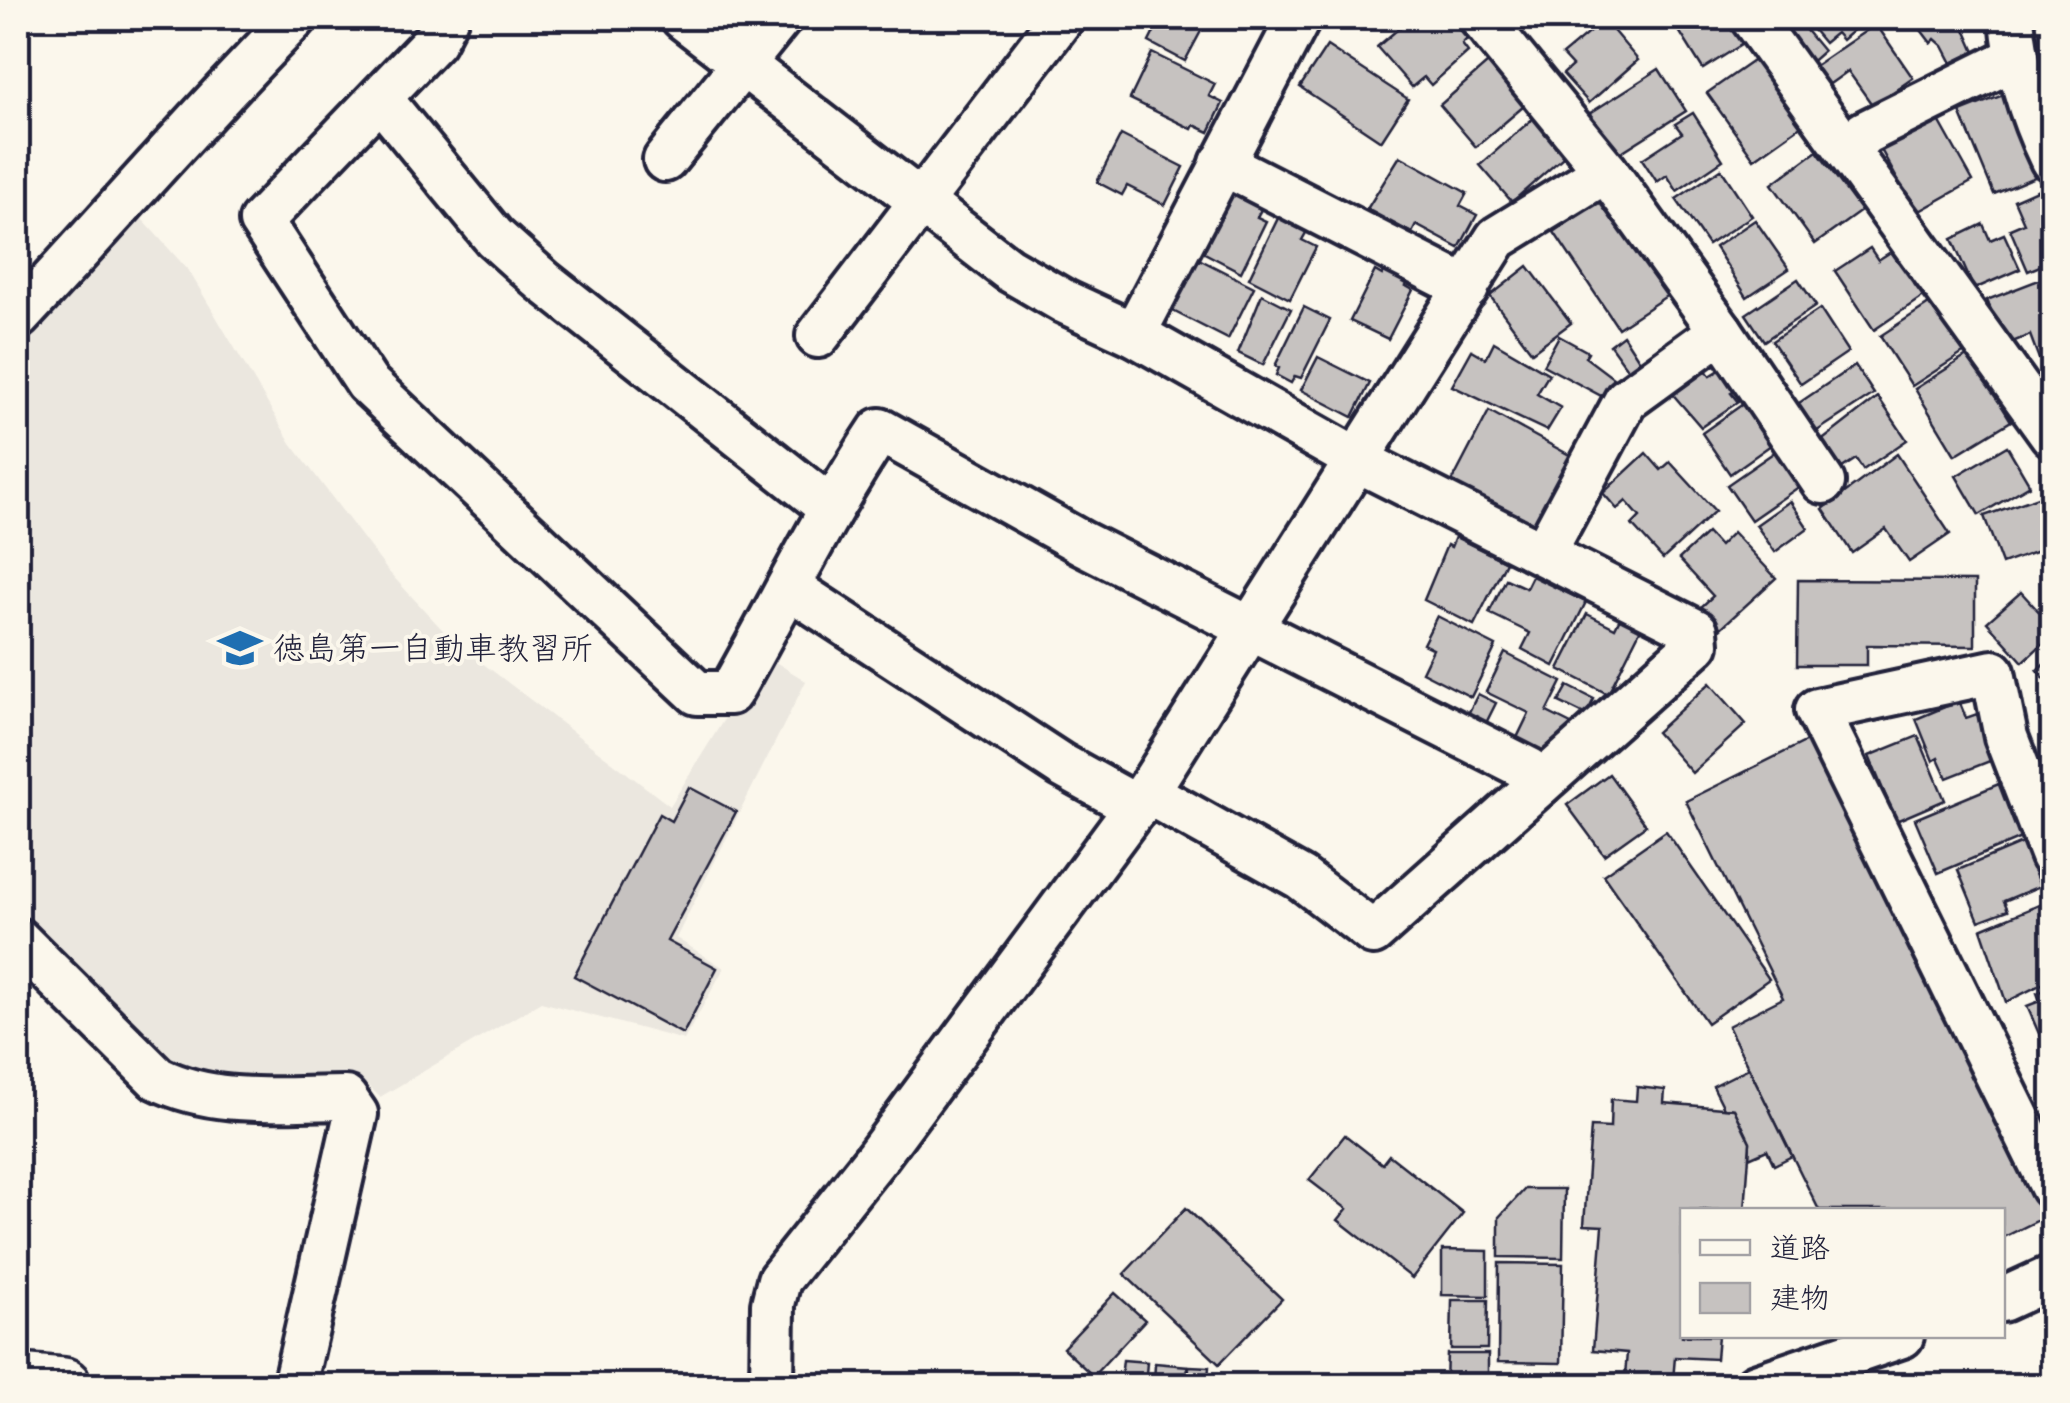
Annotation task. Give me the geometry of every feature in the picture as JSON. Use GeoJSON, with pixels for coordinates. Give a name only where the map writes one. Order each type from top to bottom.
{"type":"FeatureCollection","features":[{"type":"Feature","properties":{"kind":"main road"},"geometry":{"type":"LineString","coordinates":[[18,1382],[62,1386]]}},
{"type":"Feature","properties":{"kind":"street"},"geometry":{"type":"LineString","coordinates":[[18,317],[133,196],[184,131],[294,18]]}},
{"type":"Feature","properties":{"kind":"street"},"geometry":{"type":"LineString","coordinates":[[446,18],[434,41],[261,221],[367,383],[697,693],[730,693],[790,588],[829,507],[880,430],[1251,630],[1530,770],[1540,784]]}},
{"type":"Feature","properties":{"kind":"street"},"geometry":{"type":"LineString","coordinates":[[684,18],[1008,268],[1355,459],[1696,631],[1697,644],[1374,933],[1301,878],[1062,765],[790,588]]}},
{"type":"Feature","properties":{"kind":"street"},"geometry":{"type":"LineString","coordinates":[[665,160],[780,18]]}},
{"type":"Feature","properties":{"kind":"street"},"geometry":{"type":"LineString","coordinates":[[818,336],[1062,18]]}},
{"type":"Feature","properties":{"kind":"street"},"geometry":{"type":"LineString","coordinates":[[1134,334],[1298,18]]}},
{"type":"Feature","properties":{"kind":"street"},"geometry":{"type":"LineString","coordinates":[[1481,18],[1606,170],[1823,482]]}},
{"type":"Feature","properties":{"kind":"street"},"geometry":{"type":"LineString","coordinates":[[1752,18],[1849,150],[2038,386],[2052,436]]}},
{"type":"Feature","properties":{"kind":"street"},"geometry":{"type":"LineString","coordinates":[[1849,150],[1864,134],[2014,38],[2034,122],[2052,160]]}},
{"type":"Feature","properties":{"kind":"street"},"geometry":{"type":"LineString","coordinates":[[380,98],[494,237],[542,281],[829,507]]}},
{"type":"Feature","properties":{"kind":"street"},"geometry":{"type":"LineString","coordinates":[[1222,163],[1467,288]]}},
{"type":"Feature","properties":{"kind":"street"},"geometry":{"type":"LineString","coordinates":[[772,1386],[773,1304],[779,1280],[877,1157],[1142,800],[1497,238],[1606,170]]}},
{"type":"Feature","properties":{"kind":"street"},"geometry":{"type":"LineString","coordinates":[[1545,552],[1626,400],[1721,331]]}},
{"type":"Feature","properties":{"kind":"street"},"geometry":{"type":"LineString","coordinates":[[2052,856],[2006,736],[1993,672],[1817,710],[2052,1187]]}},
{"type":"Feature","properties":{"kind":"street"},"geometry":{"type":"LineString","coordinates":[[18,940],[157,1078],[182,1090],[225,1098],[345,1098],[356,1114],[294,1386]]}},
{"type":"Feature","properties":{"kind":"street"},"geometry":{"type":"LineString","coordinates":[[2005,1299],[2052,1277]]}},
{"type":"Feature","properties":{"kind":"street"},"geometry":{"type":"LineString","coordinates":[[1756,1386],[1896,1338]]}},
{"type":"Feature","properties":{"kind":"shaded area","name":"徳島第一自動車教習所"},"geometry":{"type":"Polygon","coordinates":[[[134,210],[189,271],[291,443],[387,570],[452,640],[670,806],[764,655],[806,681],[676,938],[724,968],[684,1040],[541,1002],[380,1097],[362,1080],[222,1081],[186,1076],[18,914],[18,338],[134,210]]]}},
{"type":"Feature","properties":{"kind":"building"},"geometry":{"type":"Polygon","coordinates":[[[1161,18],[1208,18],[1185,61],[1149,42],[1161,18]]]}},
{"type":"Feature","properties":{"kind":"building"},"geometry":{"type":"Polygon","coordinates":[[[1411,18],[1449,18],[1467,39],[1462,44],[1468,52],[1431,85],[1424,77],[1412,87],[1377,47],[1411,18]]]}},
{"type":"Feature","properties":{"kind":"building"},"geometry":{"type":"Polygon","coordinates":[[[1671,18],[1701,18],[1707,28],[1723,18],[1734,18],[1749,40],[1703,69],[1671,18]]]}},
{"type":"Feature","properties":{"kind":"building"},"geometry":{"type":"Polygon","coordinates":[[[1803,18],[1867,18],[1842,40],[1836,33],[1824,43],[1803,18]]]}},
{"type":"Feature","properties":{"kind":"building"},"geometry":{"type":"Polygon","coordinates":[[[1912,18],[1960,18],[1975,52],[1952,63],[1943,46],[1935,39],[1931,43],[1912,18]]]}},
{"type":"Feature","properties":{"kind":"building"},"geometry":{"type":"Polygon","coordinates":[[[1604,20],[1638,60],[1589,103],[1563,74],[1572,66],[1562,55],[1604,20]]]}},
{"type":"Feature","properties":{"kind":"building"},"geometry":{"type":"Polygon","coordinates":[[[1799,22],[1823,51],[1806,66],[1782,37],[1799,22]]]}},
{"type":"Feature","properties":{"kind":"building"},"geometry":{"type":"Polygon","coordinates":[[[1876,24],[1913,78],[1873,106],[1848,71],[1827,86],[1813,67],[1876,24]]]}},
{"type":"Feature","properties":{"kind":"building"},"geometry":{"type":"Polygon","coordinates":[[[1327,46],[1408,99],[1381,141],[1300,87],[1327,46]]]}},
{"type":"Feature","properties":{"kind":"building"},"geometry":{"type":"Polygon","coordinates":[[[1152,53],[1215,84],[1209,96],[1223,103],[1209,132],[1194,125],[1192,129],[1130,99],[1152,53]]]}},
{"type":"Feature","properties":{"kind":"building"},"geometry":{"type":"Polygon","coordinates":[[[1756,59],[1802,125],[1754,159],[1707,93],[1756,59]]]}},
{"type":"Feature","properties":{"kind":"building"},"geometry":{"type":"Polygon","coordinates":[[[1488,63],[1524,106],[1476,147],[1440,105],[1488,63]]]}},
{"type":"Feature","properties":{"kind":"building"},"geometry":{"type":"Polygon","coordinates":[[[1659,69],[1686,111],[1615,156],[1587,115],[1659,69]]]}},
{"type":"Feature","properties":{"kind":"building"},"geometry":{"type":"Polygon","coordinates":[[[2008,93],[2042,174],[1994,194],[1960,112],[2008,93]]]}},
{"type":"Feature","properties":{"kind":"building"},"geometry":{"type":"Polygon","coordinates":[[[1693,113],[1723,160],[1677,191],[1667,175],[1657,182],[1642,159],[1682,133],[1675,124],[1693,113]]]}},
{"type":"Feature","properties":{"kind":"building"},"geometry":{"type":"Polygon","coordinates":[[[1538,114],[1570,151],[1512,202],[1480,165],[1538,114]]]}},
{"type":"Feature","properties":{"kind":"building"},"geometry":{"type":"Polygon","coordinates":[[[1936,115],[1973,181],[1916,213],[1879,146],[1936,115]]]}},
{"type":"Feature","properties":{"kind":"building"},"geometry":{"type":"Polygon","coordinates":[[[1121,135],[1184,167],[1165,205],[1127,186],[1122,195],[1097,182],[1121,135]]]}},
{"type":"Feature","properties":{"kind":"building"},"geometry":{"type":"Polygon","coordinates":[[[1817,151],[1861,211],[1815,244],[1772,184],[1817,151]]]}},
{"type":"Feature","properties":{"kind":"building"},"geometry":{"type":"Polygon","coordinates":[[[1400,156],[1467,193],[1460,206],[1477,215],[1459,248],[1416,225],[1412,233],[1367,209],[1400,156]]]}},
{"type":"Feature","properties":{"kind":"building"},"geometry":{"type":"Polygon","coordinates":[[[1721,169],[1752,216],[1708,245],[1676,199],[1721,169]]]}},
{"type":"Feature","properties":{"kind":"building"},"geometry":{"type":"Polygon","coordinates":[[[1229,182],[1266,200],[1257,217],[1266,221],[1241,272],[1195,248],[1229,182]]]}},
{"type":"Feature","properties":{"kind":"building"},"geometry":{"type":"Polygon","coordinates":[[[2048,185],[2052,195],[2052,261],[2028,271],[2010,229],[2024,223],[2014,200],[2048,185]]]}},
{"type":"Feature","properties":{"kind":"building"},"geometry":{"type":"Polygon","coordinates":[[[1604,198],[1668,295],[1618,328],[1554,232],[1604,198]]]}},
{"type":"Feature","properties":{"kind":"building"},"geometry":{"type":"Polygon","coordinates":[[[1282,210],[1311,224],[1302,240],[1316,247],[1290,299],[1249,278],[1282,210]]]}},
{"type":"Feature","properties":{"kind":"building"},"geometry":{"type":"Polygon","coordinates":[[[1755,220],[1789,269],[1747,297],[1715,247],[1755,220]]]}},
{"type":"Feature","properties":{"kind":"building"},"geometry":{"type":"Polygon","coordinates":[[[1983,224],[1990,240],[2004,234],[2020,269],[1974,289],[1952,239],[1983,224]]]}},
{"type":"Feature","properties":{"kind":"building"},"geometry":{"type":"Polygon","coordinates":[[[1900,246],[1931,291],[1874,330],[1835,271],[1870,248],[1878,260],[1900,246]]]}},
{"type":"Feature","properties":{"kind":"building"},"geometry":{"type":"Polygon","coordinates":[[[1193,256],[1254,287],[1228,339],[1167,308],[1193,256]]]}},
{"type":"Feature","properties":{"kind":"building"},"geometry":{"type":"Polygon","coordinates":[[[1388,264],[1411,275],[1406,286],[1413,290],[1388,339],[1350,321],[1375,271],[1382,275],[1388,264]]]}},
{"type":"Feature","properties":{"kind":"building"},"geometry":{"type":"Polygon","coordinates":[[[1528,266],[1571,323],[1532,352],[1490,296],[1528,266]]]}},
{"type":"Feature","properties":{"kind":"building"},"geometry":{"type":"Polygon","coordinates":[[[2052,275],[2052,354],[2039,359],[2030,335],[2005,345],[1987,300],[2052,275]]]}},
{"type":"Feature","properties":{"kind":"building"},"geometry":{"type":"Polygon","coordinates":[[[1798,279],[1816,306],[1764,341],[1746,314],[1798,279]]]}},
{"type":"Feature","properties":{"kind":"building"},"geometry":{"type":"Polygon","coordinates":[[[1262,294],[1291,309],[1263,365],[1238,353],[1262,294]]]}},
{"type":"Feature","properties":{"kind":"building"},"geometry":{"type":"Polygon","coordinates":[[[1932,302],[1965,352],[1912,386],[1880,336],[1932,302]]]}},
{"type":"Feature","properties":{"kind":"building"},"geometry":{"type":"Polygon","coordinates":[[[1304,307],[1330,320],[1301,378],[1295,376],[1291,383],[1276,375],[1279,368],[1275,366],[1304,307]]]}},
{"type":"Feature","properties":{"kind":"building"},"geometry":{"type":"Polygon","coordinates":[[[1820,309],[1848,352],[1801,384],[1772,341],[1820,309]]]}},
{"type":"Feature","properties":{"kind":"building"},"geometry":{"type":"Polygon","coordinates":[[[1623,335],[1643,366],[1631,374],[1610,345],[1623,335]]]}},
{"type":"Feature","properties":{"kind":"building"},"geometry":{"type":"Polygon","coordinates":[[[1559,336],[1588,352],[1585,357],[1617,381],[1607,399],[1543,365],[1559,336]]]}},
{"type":"Feature","properties":{"kind":"building"},"geometry":{"type":"Polygon","coordinates":[[[1494,342],[1549,374],[1537,394],[1561,408],[1547,431],[1452,386],[1472,350],[1486,358],[1494,342]]]}},
{"type":"Feature","properties":{"kind":"building"},"geometry":{"type":"Polygon","coordinates":[[[1970,354],[2011,421],[1955,455],[1915,389],[1970,354]]]}},
{"type":"Feature","properties":{"kind":"building"},"geometry":{"type":"Polygon","coordinates":[[[1318,357],[1370,383],[1353,417],[1301,390],[1318,357]]]}},
{"type":"Feature","properties":{"kind":"building"},"geometry":{"type":"Polygon","coordinates":[[[1855,365],[1874,394],[1811,435],[1793,407],[1855,365]]]}},
{"type":"Feature","properties":{"kind":"building"},"geometry":{"type":"Polygon","coordinates":[[[1704,367],[1710,376],[1723,368],[1738,389],[1731,393],[1738,402],[1701,427],[1670,391],[1704,367]]]}},
{"type":"Feature","properties":{"kind":"building"},"geometry":{"type":"Polygon","coordinates":[[[1878,397],[1907,440],[1863,470],[1856,459],[1839,470],[1820,442],[1878,397]]]}},
{"type":"Feature","properties":{"kind":"building"},"geometry":{"type":"Polygon","coordinates":[[[1750,399],[1778,440],[1730,474],[1702,433],[1750,399]]]}},
{"type":"Feature","properties":{"kind":"building"},"geometry":{"type":"Polygon","coordinates":[[[1489,411],[1573,457],[1536,528],[1452,482],[1489,411]]]}},
{"type":"Feature","properties":{"kind":"building"},"geometry":{"type":"Polygon","coordinates":[[[2007,446],[2030,485],[1979,515],[1956,476],[2007,446]]]}},
{"type":"Feature","properties":{"kind":"building"},"geometry":{"type":"Polygon","coordinates":[[[1779,449],[1803,484],[1751,520],[1727,485],[1779,449]]]}},
{"type":"Feature","properties":{"kind":"building"},"geometry":{"type":"Polygon","coordinates":[[[1646,453],[1661,470],[1670,462],[1715,511],[1663,559],[1632,525],[1640,517],[1626,501],[1617,509],[1603,493],[1646,453]]]}},
{"type":"Feature","properties":{"kind":"building"},"geometry":{"type":"Polygon","coordinates":[[[1897,454],[1950,534],[1909,562],[1886,529],[1852,553],[1823,509],[1897,454]]]}},
{"type":"Feature","properties":{"kind":"building"},"geometry":{"type":"Polygon","coordinates":[[[2052,492],[2052,546],[2002,564],[1984,516],[2052,492]]]}},
{"type":"Feature","properties":{"kind":"building"},"geometry":{"type":"Polygon","coordinates":[[[1790,501],[1808,528],[1775,552],[1756,525],[1790,501]]]}},
{"type":"Feature","properties":{"kind":"building"},"geometry":{"type":"Polygon","coordinates":[[[1733,532],[1776,578],[1721,628],[1701,607],[1713,596],[1679,559],[1707,533],[1719,546],[1733,532]]]}},
{"type":"Feature","properties":{"kind":"building"},"geometry":{"type":"Polygon","coordinates":[[[1455,537],[1506,562],[1474,625],[1424,600],[1447,545],[1451,547],[1455,537]]]}},
{"type":"Feature","properties":{"kind":"building"},"geometry":{"type":"Polygon","coordinates":[[[1532,576],[1586,602],[1554,666],[1522,649],[1530,633],[1489,613],[1506,579],[1526,588],[1532,576]]]}},
{"type":"Feature","properties":{"kind":"building"},"geometry":{"type":"Polygon","coordinates":[[[1798,580],[1975,581],[1975,646],[1867,645],[1867,665],[1797,665],[1798,580]]]}},
{"type":"Feature","properties":{"kind":"building"},"geometry":{"type":"Polygon","coordinates":[[[2021,592],[2052,626],[2052,635],[2023,662],[1987,622],[2021,592]]]}},
{"type":"Feature","properties":{"kind":"building"},"geometry":{"type":"Polygon","coordinates":[[[1587,614],[1615,628],[1620,618],[1641,628],[1608,694],[1559,669],[1587,614]]]}},
{"type":"Feature","properties":{"kind":"building"},"geometry":{"type":"Polygon","coordinates":[[[1437,616],[1496,646],[1471,697],[1422,672],[1433,649],[1423,644],[1437,616]]]}},
{"type":"Feature","properties":{"kind":"building"},"geometry":{"type":"Polygon","coordinates":[[[1505,653],[1562,682],[1547,712],[1573,725],[1544,753],[1516,740],[1529,713],[1486,692],[1505,653]]]}},
{"type":"Feature","properties":{"kind":"building"},"geometry":{"type":"Polygon","coordinates":[[[2052,656],[2052,687],[2037,670],[2052,656]]]}},
{"type":"Feature","properties":{"kind":"building"},"geometry":{"type":"Polygon","coordinates":[[[1710,683],[1746,724],[1692,773],[1656,732],[1710,683]]]}},
{"type":"Feature","properties":{"kind":"building"},"geometry":{"type":"Polygon","coordinates":[[[1568,686],[1594,699],[1586,715],[1559,702],[1568,686]]]}},
{"type":"Feature","properties":{"kind":"building"},"geometry":{"type":"Polygon","coordinates":[[[1478,694],[1496,703],[1482,731],[1464,722],[1478,694]]]}},
{"type":"Feature","properties":{"kind":"building"},"geometry":{"type":"Polygon","coordinates":[[[1959,701],[1966,718],[1977,714],[1995,759],[1947,778],[1938,758],[1933,761],[1916,719],[1959,701]]]}},
{"type":"Feature","properties":{"kind":"building"},"geometry":{"type":"Polygon","coordinates":[[[1918,736],[1945,800],[1896,821],[1869,756],[1918,736]]]}},
{"type":"Feature","properties":{"kind":"building"},"geometry":{"type":"Polygon","coordinates":[[[1811,739],[2047,1216],[2005,1237],[2005,1208],[1818,1208],[1728,1026],[1783,998],[1686,801],[1811,739]]]}},
{"type":"Feature","properties":{"kind":"building"},"geometry":{"type":"Polygon","coordinates":[[[1609,774],[1646,825],[1604,855],[1567,805],[1609,774]]]}},
{"type":"Feature","properties":{"kind":"building"},"geometry":{"type":"Polygon","coordinates":[[[2006,781],[2028,835],[1938,873],[1915,819],[2006,781]]]}},
{"type":"Feature","properties":{"kind":"building"},"geometry":{"type":"Polygon","coordinates":[[[689,787],[736,812],[667,941],[717,968],[683,1034],[574,976],[659,814],[671,821],[689,787]]]}},
{"type":"Feature","properties":{"kind":"building"},"geometry":{"type":"Polygon","coordinates":[[[1666,831],[1769,979],[1707,1023],[1603,875],[1666,831]]]}},
{"type":"Feature","properties":{"kind":"building"},"geometry":{"type":"Polygon","coordinates":[[[2022,843],[2040,886],[2004,901],[2008,910],[1979,921],[1958,870],[2022,843]]]}},
{"type":"Feature","properties":{"kind":"building"},"geometry":{"type":"Polygon","coordinates":[[[2044,903],[2052,924],[2052,979],[2006,1002],[1981,929],[2044,903]]]}},
{"type":"Feature","properties":{"kind":"building"},"geometry":{"type":"Polygon","coordinates":[[[2052,987],[2052,1030],[2040,1036],[2027,1006],[2040,1001],[2037,993],[2052,987]]]}},
{"type":"Feature","properties":{"kind":"building"},"geometry":{"type":"Polygon","coordinates":[[[1749,1068],[1792,1156],[1774,1165],[1767,1150],[1749,1158],[1750,1142],[1734,1109],[1724,1108],[1713,1086],[1749,1068]]]}},
{"type":"Feature","properties":{"kind":"building"},"geometry":{"type":"Polygon","coordinates":[[[1637,1087],[1665,1090],[1664,1103],[1734,1109],[1750,1142],[1745,1208],[1680,1208],[1680,1338],[1718,1338],[1716,1359],[1675,1357],[1673,1380],[1625,1376],[1627,1353],[1593,1350],[1603,1226],[1584,1225],[1591,1127],[1610,1128],[1611,1099],[1636,1101],[1637,1087]]]}},
{"type":"Feature","properties":{"kind":"building"},"geometry":{"type":"Polygon","coordinates":[[[1345,1135],[1382,1164],[1389,1155],[1463,1213],[1412,1278],[1338,1220],[1347,1209],[1309,1180],[1345,1135]]]}},
{"type":"Feature","properties":{"kind":"building"},"geometry":{"type":"Polygon","coordinates":[[[1525,1189],[1564,1189],[1563,1258],[1499,1257],[1499,1217],[1525,1189]]]}},
{"type":"Feature","properties":{"kind":"building"},"geometry":{"type":"Polygon","coordinates":[[[1186,1208],[1282,1299],[1219,1364],[1124,1274],[1186,1208]]]}},
{"type":"Feature","properties":{"kind":"building"},"geometry":{"type":"Polygon","coordinates":[[[1442,1250],[1488,1251],[1488,1296],[1442,1295],[1442,1250]]]}},
{"type":"Feature","properties":{"kind":"building"},"geometry":{"type":"Polygon","coordinates":[[[1499,1263],[1563,1264],[1561,1363],[1498,1362],[1499,1263]]]}},
{"type":"Feature","properties":{"kind":"building"},"geometry":{"type":"Polygon","coordinates":[[[1115,1293],[1145,1320],[1093,1376],[1063,1348],[1115,1293]]]}},
{"type":"Feature","properties":{"kind":"building"},"geometry":{"type":"Polygon","coordinates":[[[1452,1300],[1488,1300],[1487,1349],[1451,1349],[1452,1300]]]}},
{"type":"Feature","properties":{"kind":"building"},"geometry":{"type":"Polygon","coordinates":[[[1447,1354],[1488,1354],[1488,1383],[1446,1382],[1447,1354]]]}},
{"type":"Feature","properties":{"kind":"building"},"geometry":{"type":"Polygon","coordinates":[[[1123,1360],[1147,1362],[1145,1386],[1094,1386],[1103,1376],[1121,1378],[1123,1360]]]}},
{"type":"Feature","properties":{"kind":"building"},"geometry":{"type":"Polygon","coordinates":[[[1155,1363],[1188,1366],[1186,1386],[1154,1386],[1155,1363]]]}},
{"type":"Feature","properties":{"kind":"building"},"geometry":{"type":"Polygon","coordinates":[[[1189,1366],[1209,1367],[1208,1378],[1221,1379],[1221,1386],[1188,1386],[1189,1366]]]}},
{"type":"Feature","properties":{"kind":"place","name":"徳島第一自動車教習所"},"geometry":{"type":"Point","coordinates":[240,648]}}]}
